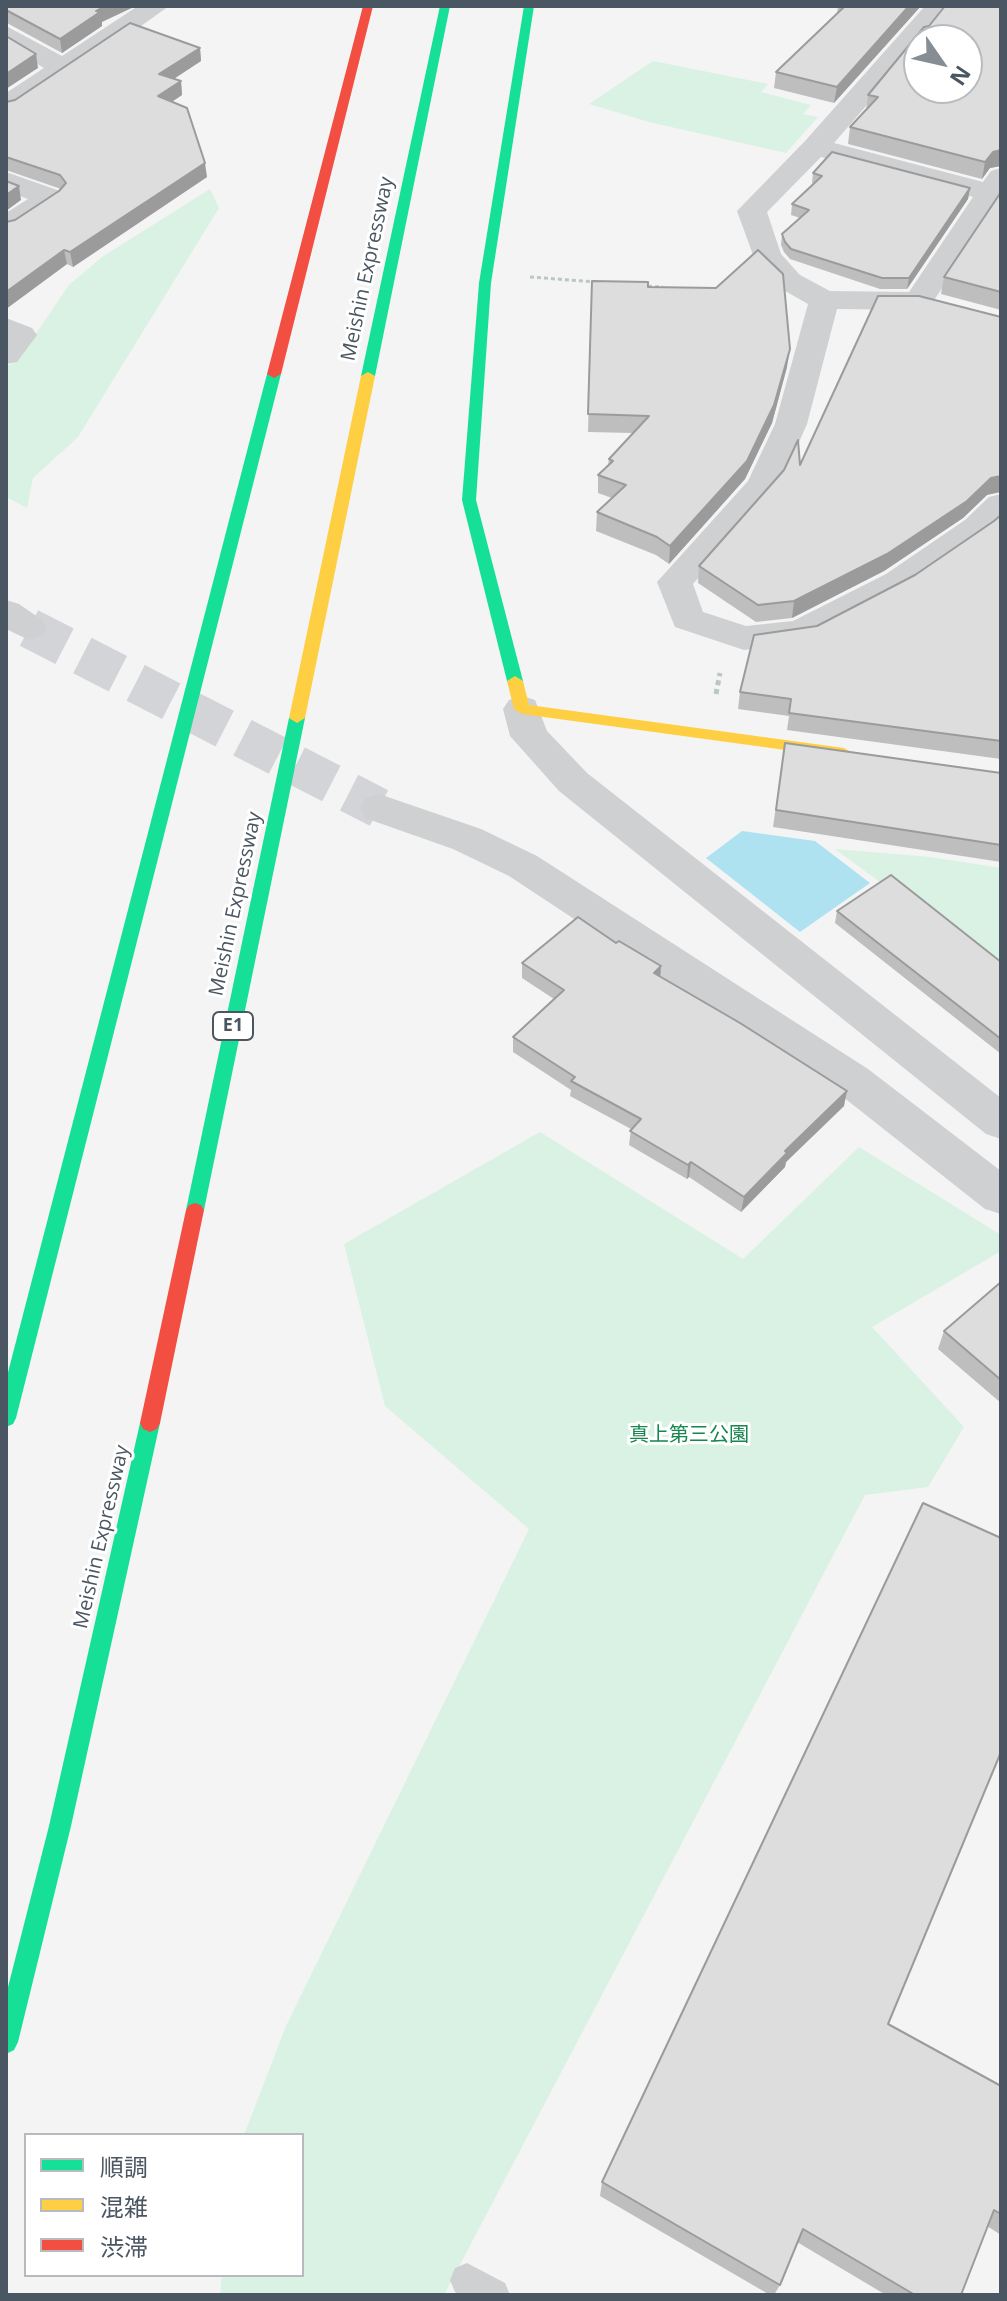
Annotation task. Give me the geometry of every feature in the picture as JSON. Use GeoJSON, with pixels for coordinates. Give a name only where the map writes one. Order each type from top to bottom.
{"type":"FeatureCollection","features":[{"type":"Feature","properties":{"kind":"main road"},"geometry":{"type":"LineString","coordinates":[[6,1418],[368,6]]}},
{"type":"Feature","properties":{"kind":"main road","name":"Meishin Expressway"},"geometry":{"type":"LineString","coordinates":[[6,2042],[60,1826],[169,1336],[445,6]]}},
{"type":"Feature","properties":{"kind":"main road"},"geometry":{"type":"LineString","coordinates":[[529,6],[486,273],[469,500],[522,709],[862,756]]}},
{"type":"Feature","properties":{"kind":"street"},"geometry":{"type":"LineString","coordinates":[[6,105],[156,6]]}},
{"type":"Feature","properties":{"kind":"street"},"geometry":{"type":"LineString","coordinates":[[815,147],[997,188],[932,305],[824,300],[789,281],[767,257],[752,211],[815,147],[939,6]]}},
{"type":"Feature","properties":{"kind":"street"},"geometry":{"type":"LineString","coordinates":[[6,34],[64,68]]}},
{"type":"Feature","properties":{"kind":"street"},"geometry":{"type":"LineString","coordinates":[[6,181],[50,197],[6,226]]}},
{"type":"Feature","properties":{"kind":"street"},"geometry":{"type":"LineString","coordinates":[[824,300],[791,424],[763,485],[675,582],[688,619],[744,638],[800,632],[898,582],[977,528],[1001,504]]}},
{"type":"Feature","properties":{"kind":"street"},"geometry":{"type":"LineString","coordinates":[[6,327],[21,335],[6,355]]}},
{"type":"Feature","properties":{"kind":"street"},"geometry":{"type":"LineString","coordinates":[[522,709],[529,736],[573,782],[1001,1122]]}},
{"type":"Feature","properties":{"kind":"street"},"geometry":{"type":"LineString","coordinates":[[379,808],[467,839],[523,866],[853,1081],[1001,1196]]}},
{"type":"Feature","properties":{"kind":"path"},"geometry":{"type":"LineString","coordinates":[[486,273],[609,283]]}},
{"type":"Feature","properties":{"kind":"path"},"geometry":{"type":"LineString","coordinates":[[640,286],[670,288]]}},
{"type":"Feature","properties":{"kind":"path"},"geometry":{"type":"LineString","coordinates":[[708,735],[728,633]]}},
{"type":"Feature","properties":{"kind":"green space"},"geometry":{"type":"Polygon","coordinates":[[[653,61],[768,84],[761,92],[811,105],[803,114],[818,117],[786,153],[649,122],[589,104],[653,61]]]}},
{"type":"Feature","properties":{"kind":"green space"},"geometry":{"type":"Polygon","coordinates":[[[210,189],[219,208],[78,437],[33,478],[27,508],[6,497],[6,367],[18,360],[69,285],[102,257],[210,189]]]}},
{"type":"Feature","properties":{"kind":"green space"},"geometry":{"type":"Polygon","coordinates":[[[835,849],[930,857],[1001,868],[1001,971],[835,849]]]}},
{"type":"Feature","properties":{"kind":"green space","name":"真上第三公園"},"geometry":{"type":"Polygon","coordinates":[[[540,1132],[743,1259],[859,1147],[1001,1235],[1001,1251],[872,1327],[964,1427],[928,1487],[865,1495],[444,2295],[220,2295],[222,2277],[304,2277],[304,2133],[245,2133],[286,2026],[529,1529],[385,1406],[344,1244],[540,1132]]]}},
{"type":"Feature","properties":{"kind":"water"},"geometry":{"type":"Polygon","coordinates":[[[742,831],[815,841],[870,883],[800,932],[706,858],[742,831]]]}},
{"type":"Feature","properties":{"kind":"building"},"geometry":{"type":"Polygon","coordinates":[[[6,6],[105,6],[60,39],[6,10],[6,6]]]}},
{"type":"Feature","properties":{"kind":"building"},"geometry":{"type":"Polygon","coordinates":[[[845,6],[909,6],[837,87],[776,72],[845,6]]]}},
{"type":"Feature","properties":{"kind":"building"},"geometry":{"type":"Polygon","coordinates":[[[945,6],[1001,6],[1001,150],[993,152],[985,162],[850,127],[878,97],[868,95],[903,52],[903,104],[983,104],[983,24],[931,24],[945,6]]]}},
{"type":"Feature","properties":{"kind":"building"},"geometry":{"type":"Polygon","coordinates":[[[130,23],[200,48],[159,74],[181,81],[158,96],[187,108],[205,163],[70,252],[64,250],[6,292],[6,222],[15,220],[66,183],[60,175],[6,157],[6,102],[15,100],[130,23]]]}},
{"type":"Feature","properties":{"kind":"building"},"geometry":{"type":"Polygon","coordinates":[[[6,36],[36,54],[6,74],[6,36]]]}},
{"type":"Feature","properties":{"kind":"building"},"geometry":{"type":"Polygon","coordinates":[[[832,152],[970,188],[909,278],[882,278],[791,249],[785,242],[782,234],[809,210],[792,204],[822,176],[813,173],[832,152]]]}},
{"type":"Feature","properties":{"kind":"building"},"geometry":{"type":"Polygon","coordinates":[[[6,181],[19,186],[6,195],[6,181]]]}},
{"type":"Feature","properties":{"kind":"building"},"geometry":{"type":"Polygon","coordinates":[[[1001,192],[1001,292],[944,277],[1001,192]]]}},
{"type":"Feature","properties":{"kind":"building"},"geometry":{"type":"Polygon","coordinates":[[[758,250],[783,274],[790,349],[774,405],[747,461],[670,546],[657,537],[597,512],[626,485],[598,475],[649,416],[588,414],[592,281],[648,282],[648,287],[716,288],[758,250]]]}},
{"type":"Feature","properties":{"kind":"building"},"geometry":{"type":"Polygon","coordinates":[[[878,296],[919,296],[1001,317],[1001,476],[991,478],[967,501],[887,554],[794,601],[758,605],[699,566],[784,470],[798,440],[800,465],[878,296]]]}},
{"type":"Feature","properties":{"kind":"building"},"geometry":{"type":"Polygon","coordinates":[[[1001,515],[1001,741],[789,713],[791,699],[740,692],[754,635],[817,626],[915,575],[1001,515]]]}},
{"type":"Feature","properties":{"kind":"building"},"geometry":{"type":"Polygon","coordinates":[[[785,743],[1001,773],[1001,845],[776,810],[785,743]]]}},
{"type":"Feature","properties":{"kind":"building"},"geometry":{"type":"Polygon","coordinates":[[[891,875],[1001,962],[1001,1039],[837,911],[891,875]]]}},
{"type":"Feature","properties":{"kind":"building"},"geometry":{"type":"Polygon","coordinates":[[[578,917],[616,943],[619,941],[661,966],[654,973],[847,1091],[785,1151],[787,1153],[744,1197],[691,1162],[688,1165],[630,1131],[641,1119],[571,1081],[575,1077],[513,1037],[564,990],[522,963],[578,917]]]}},
{"type":"Feature","properties":{"kind":"building"},"geometry":{"type":"Polygon","coordinates":[[[1001,1282],[1001,1380],[944,1331],[1001,1282]]]}},
{"type":"Feature","properties":{"kind":"building"},"geometry":{"type":"Polygon","coordinates":[[[923,1503],[1001,1538],[1001,1752],[888,2024],[1001,2086],[1001,2214],[994,2210],[961,2295],[915,2295],[803,2229],[780,2285],[602,2182],[923,1503]]]}},
{"type":"Feature","properties":{"kind":"tunnel"},"geometry":{"type":"LineString","coordinates":[[29,628],[379,808]]}},
{"type":"Feature","properties":{"kind":"traffic: fast"},"geometry":{"type":"LineString","coordinates":[[368,376],[445,6]]}},
{"type":"Feature","properties":{"kind":"traffic: fast"},"geometry":{"type":"LineString","coordinates":[[515,681],[469,500],[485,283],[529,6]]}},
{"type":"Feature","properties":{"kind":"traffic: fast"},"geometry":{"type":"LineString","coordinates":[[6,1418],[274,374]]}},
{"type":"Feature","properties":{"kind":"traffic: fast"},"geometry":{"type":"LineString","coordinates":[[195,1210],[297,718]]}},
{"type":"Feature","properties":{"kind":"traffic: fast"},"geometry":{"type":"LineString","coordinates":[[6,2042],[60,1826],[150,1423]]}},
{"type":"Feature","properties":{"kind":"traffic: slow"},"geometry":{"type":"LineString","coordinates":[[297,718],[368,376]]}},
{"type":"Feature","properties":{"kind":"traffic: slow"},"geometry":{"type":"LineString","coordinates":[[515,681],[522,709],[844,753]]}},
{"type":"Feature","properties":{"kind":"traffic: jam"},"geometry":{"type":"LineString","coordinates":[[274,374],[368,6]]}},
{"type":"Feature","properties":{"kind":"traffic: jam"},"geometry":{"type":"LineString","coordinates":[[150,1423],[195,1210]]}}]}
